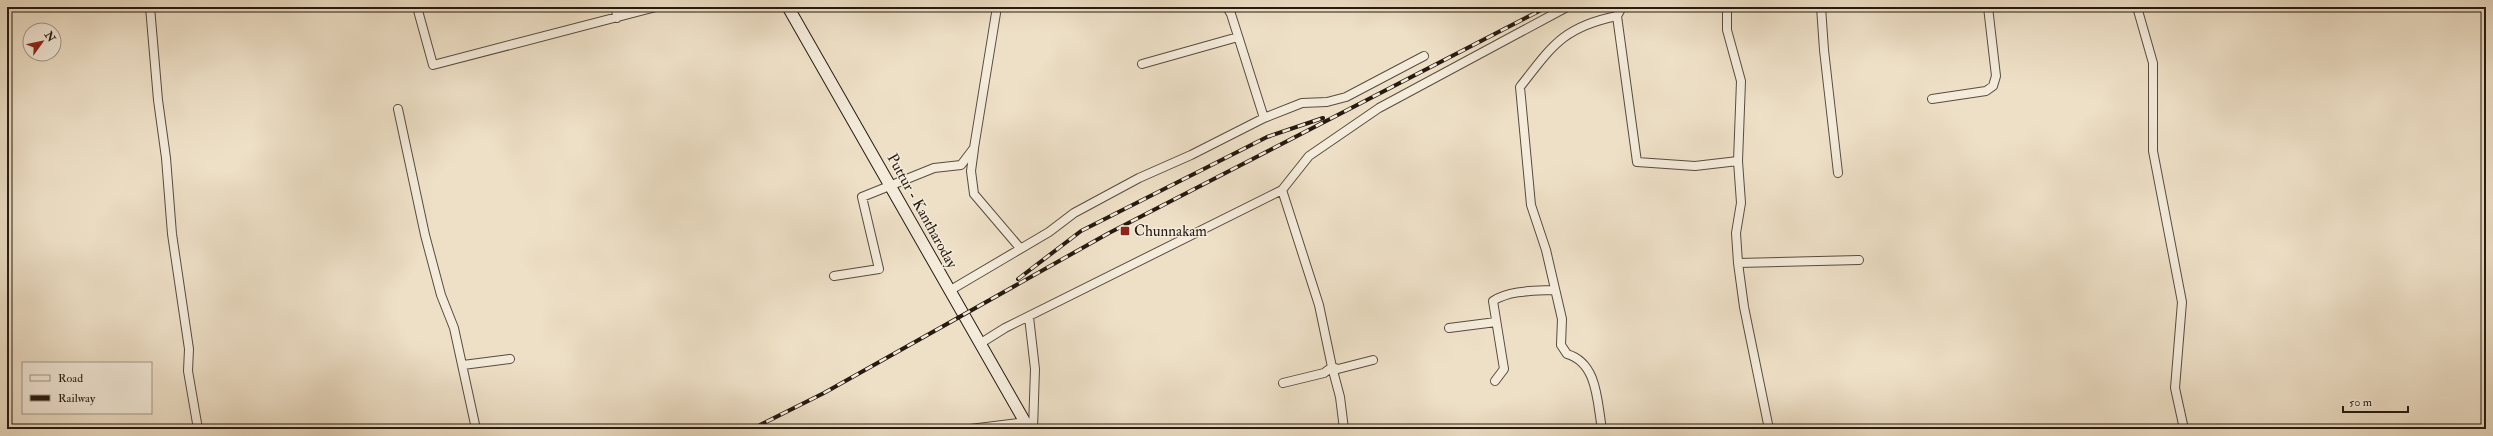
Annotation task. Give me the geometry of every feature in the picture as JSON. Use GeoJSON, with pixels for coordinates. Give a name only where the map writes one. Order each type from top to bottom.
{"type":"FeatureCollection","features":[{"type":"Feature","properties":{"kind":"main road","name":"Puttur - Kantharoday"},"geometry":{"type":"LineString","coordinates":[[788,7],[892,186],[949,291],[981,343],[1029,427]]}},
{"type":"Feature","properties":{"kind":"street"},"geometry":{"type":"LineString","coordinates":[[150,7],[158,100],[166,158],[172,234],[189,349],[188,372],[198,429]]}},
{"type":"Feature","properties":{"kind":"street"},"geometry":{"type":"LineString","coordinates":[[417,7],[433,65],[656,7]]}},
{"type":"Feature","properties":{"kind":"street"},"geometry":{"type":"LineString","coordinates":[[616,7],[617,18]]}},
{"type":"Feature","properties":{"kind":"street"},"geometry":{"type":"LineString","coordinates":[[997,7],[970,171],[974,194],[1020,248]]}},
{"type":"Feature","properties":{"kind":"street"},"geometry":{"type":"LineString","coordinates":[[1227,7],[1231,14],[1264,118]]}},
{"type":"Feature","properties":{"kind":"street"},"geometry":{"type":"LineString","coordinates":[[981,343],[1029,317],[1282,190],[1309,156],[1379,108],[1567,7]]}},
{"type":"Feature","properties":{"kind":"street"},"geometry":{"type":"LineString","coordinates":[[1622,7],[1617,16],[1637,162],[1695,166],[1738,161]]}},
{"type":"Feature","properties":{"kind":"street"},"geometry":{"type":"LineString","coordinates":[[1727,7],[1727,30],[1741,81],[1738,161],[1741,203],[1736,233],[1738,263],[1744,307],[1769,429]]}},
{"type":"Feature","properties":{"kind":"street"},"geometry":{"type":"LineString","coordinates":[[1821,7],[1824,50],[1838,173]]}},
{"type":"Feature","properties":{"kind":"street"},"geometry":{"type":"LineString","coordinates":[[1932,99],[1986,91],[1993,86],[1996,76],[1988,7]]}},
{"type":"Feature","properties":{"kind":"street"},"geometry":{"type":"LineString","coordinates":[[2136,7],[2152,63],[2153,151],[2182,302],[2175,388],[2184,429]]}},
{"type":"Feature","properties":{"kind":"street"},"geometry":{"type":"LineString","coordinates":[[1602,429],[1596,389],[1587,365],[1578,357],[1567,354],[1561,344],[1562,319],[1554,290],[1546,250],[1531,205],[1520,87],[1550,49],[1565,35],[1601,19],[1617,16]]}},
{"type":"Feature","properties":{"kind":"street"},"geometry":{"type":"LineString","coordinates":[[1142,64],[1238,37]]}},
{"type":"Feature","properties":{"kind":"street"},"geometry":{"type":"LineString","coordinates":[[949,291],[1049,232],[1074,214],[1139,178],[1191,155],[1264,118],[1302,103],[1327,102],[1346,97],[1424,56]]}},
{"type":"Feature","properties":{"kind":"street"},"geometry":{"type":"LineString","coordinates":[[398,109],[424,235],[441,295],[454,328],[476,429]]}},
{"type":"Feature","properties":{"kind":"street"},"geometry":{"type":"LineString","coordinates":[[834,276],[879,269],[862,197],[934,168],[961,165],[974,148]]}},
{"type":"Feature","properties":{"kind":"street"},"geometry":{"type":"LineString","coordinates":[[1282,190],[1319,305],[1340,397],[1344,429]]}},
{"type":"Feature","properties":{"kind":"street"},"geometry":{"type":"LineString","coordinates":[[1738,263],[1859,260]]}},
{"type":"Feature","properties":{"kind":"street"},"geometry":{"type":"LineString","coordinates":[[1495,381],[1504,369],[1493,301],[1499,297],[1554,290]]}},
{"type":"Feature","properties":{"kind":"street"},"geometry":{"type":"LineString","coordinates":[[970,429],[1029,427],[1035,368],[1029,317]]}},
{"type":"Feature","properties":{"kind":"street"},"geometry":{"type":"LineString","coordinates":[[1449,328],[1496,322]]}},
{"type":"Feature","properties":{"kind":"street"},"geometry":{"type":"LineString","coordinates":[[463,365],[510,359]]}},
{"type":"Feature","properties":{"kind":"street"},"geometry":{"type":"LineString","coordinates":[[1332,367],[1338,369],[1373,360]]}},
{"type":"Feature","properties":{"kind":"street"},"geometry":{"type":"LineString","coordinates":[[1283,384],[1324,373],[1332,367]]}},
{"type":"Feature","properties":{"kind":"railway"},"geometry":{"type":"LineString","coordinates":[[752,429],[824,393],[1109,233],[1547,7]]}},
{"type":"Feature","properties":{"kind":"railway"},"geometry":{"type":"LineString","coordinates":[[1018,279],[1081,231],[1267,137],[1323,118]]}},
{"type":"Feature","properties":{"kind":"place","name":"Chunnakam"},"geometry":{"type":"Point","coordinates":[1125,231]}}]}
